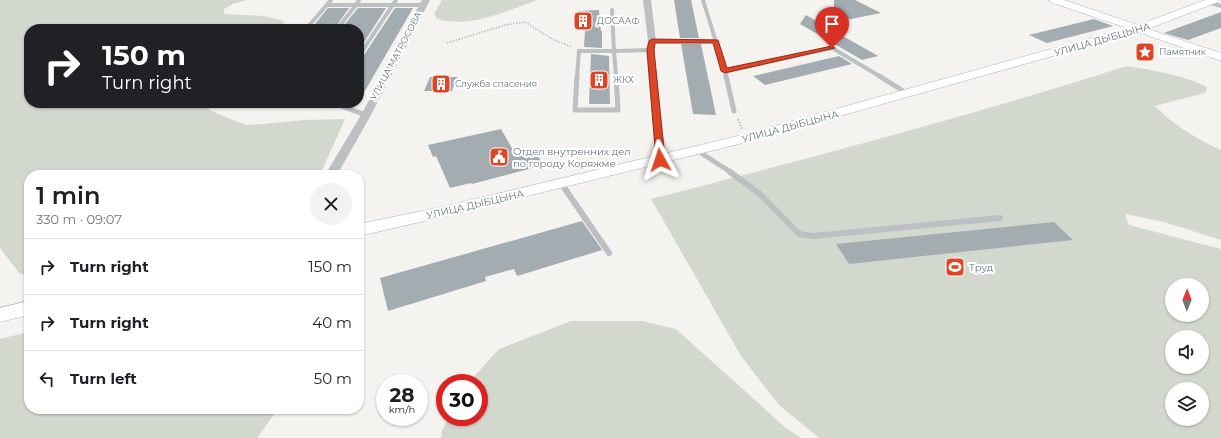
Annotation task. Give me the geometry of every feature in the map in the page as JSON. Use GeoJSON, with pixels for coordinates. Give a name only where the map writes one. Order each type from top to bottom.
{"type":"FeatureCollection","features":[{"type":"Feature","properties":{"kind":"street"},"geometry":{"type":"LineString","coordinates":[[647,0],[660,160]]}},
{"type":"Feature","properties":{"kind":"street"},"geometry":{"type":"LineString","coordinates":[[1054,0],[1221,57]]}},
{"type":"Feature","properties":{"kind":"street","name":"УЛИЦА МАТРОСОВА"},"geometry":{"type":"LineString","coordinates":[[334,170],[366,115],[425,2]]}},
{"type":"Feature","properties":{"kind":"street","name":"УЛИЦА ДЫБЦЫНА"},"geometry":{"type":"LineString","coordinates":[[364,229],[442,212],[698,151],[908,94],[1137,29],[1214,3]]}},
{"type":"Feature","properties":{"kind":"street"},"geometry":{"type":"LineString","coordinates":[[0,315],[24,309]]}},
{"type":"Feature","properties":{"kind":"lane"},"geometry":{"type":"LineString","coordinates":[[310,24],[331,0]]}},
{"type":"Feature","properties":{"kind":"lane"},"geometry":{"type":"LineString","coordinates":[[341,24],[359,0]]}},
{"type":"Feature","properties":{"kind":"lane"},"geometry":{"type":"LineString","coordinates":[[364,48],[396,0]]}},
{"type":"Feature","properties":{"kind":"lane"},"geometry":{"type":"LineString","coordinates":[[703,0],[725,71],[734,112]]}},
{"type":"Feature","properties":{"kind":"lane"},"geometry":{"type":"LineString","coordinates":[[327,5],[393,5],[425,2]]}},
{"type":"Feature","properties":{"kind":"lane"},"geometry":{"type":"LineString","coordinates":[[612,10],[616,50],[618,110],[575,110],[579,51],[616,50],[651,45],[715,41]]}},
{"type":"Feature","properties":{"kind":"lane"},"geometry":{"type":"LineString","coordinates":[[725,71],[832,48],[908,94]]}},
{"type":"Feature","properties":{"kind":"lane"},"geometry":{"type":"LineString","coordinates":[[346,108],[366,115]]}},
{"type":"Feature","properties":{"kind":"lane"},"geometry":{"type":"LineString","coordinates":[[698,151],[750,185],[799,234],[813,236],[1000,218]]}},
{"type":"Feature","properties":{"kind":"lane"},"geometry":{"type":"LineString","coordinates":[[561,184],[609,253]]}},
{"type":"Feature","properties":{"kind":"path"},"geometry":{"type":"LineString","coordinates":[[448,43],[505,25],[525,22],[554,40],[579,51]]}},
{"type":"Feature","properties":{"kind":"path"},"geometry":{"type":"LineString","coordinates":[[734,112],[746,138]]}},
{"type":"Feature","properties":{"kind":"shaded area"},"geometry":{"type":"Polygon","coordinates":[[[0,0],[247,0],[233,4],[224,9],[224,14],[264,16],[284,21],[283,24],[24,24],[24,108],[209,108],[209,110],[246,125],[304,120],[345,119],[322,170],[24,170],[24,274],[20,274],[0,248],[0,0]]]}},
{"type":"Feature","properties":{"kind":"shaded area"},"geometry":{"type":"Polygon","coordinates":[[[442,0],[537,0],[500,14],[462,22],[437,19],[434,14],[442,0]]]}},
{"type":"Feature","properties":{"kind":"shaded area","name":"Труд"},"geometry":{"type":"Polygon","coordinates":[[[1127,66],[1178,76],[1207,87],[1205,93],[1155,106],[1170,120],[1186,131],[1221,150],[1221,240],[1164,222],[1125,214],[1129,225],[1221,249],[1221,438],[819,438],[779,405],[741,356],[651,199],[890,136],[1127,66]]]}},
{"type":"Feature","properties":{"kind":"shaded area"},"geometry":{"type":"Polygon","coordinates":[[[571,321],[642,321],[676,329],[786,428],[801,438],[441,438],[444,426],[488,426],[488,374],[476,374],[499,349],[571,321]]]}},
{"type":"Feature","properties":{"kind":"shaded area"},"geometry":{"type":"Polygon","coordinates":[[[24,333],[24,414],[274,414],[257,438],[0,438],[0,339],[24,333]]]}},
{"type":"Feature","properties":{"kind":"building"},"geometry":{"type":"Polygon","coordinates":[[[674,0],[691,0],[699,38],[680,38],[674,0]]]}},
{"type":"Feature","properties":{"kind":"building"},"geometry":{"type":"Polygon","coordinates":[[[834,0],[855,0],[881,13],[836,22],[818,12],[834,9],[834,0]]]}},
{"type":"Feature","properties":{"kind":"building"},"geometry":{"type":"Polygon","coordinates":[[[328,8],[349,8],[338,24],[315,24],[328,8]]]}},
{"type":"Feature","properties":{"kind":"building"},"geometry":{"type":"Polygon","coordinates":[[[358,8],[386,8],[364,42],[364,24],[345,24],[358,8]]]}},
{"type":"Feature","properties":{"kind":"building"},"geometry":{"type":"Polygon","coordinates":[[[395,8],[413,8],[364,92],[364,55],[395,8]]]}},
{"type":"Feature","properties":{"kind":"building"},"geometry":{"type":"Polygon","coordinates":[[[599,10],[600,26],[602,31],[602,48],[584,47],[585,30],[578,30],[579,11],[599,10]]]}},
{"type":"Feature","properties":{"kind":"building"},"geometry":{"type":"Polygon","coordinates":[[[1221,12],[1221,28],[1188,40],[1164,33],[1221,12]]]}},
{"type":"Feature","properties":{"kind":"building"},"geometry":{"type":"Polygon","coordinates":[[[806,15],[878,56],[862,60],[800,24],[806,15]]]}},
{"type":"Feature","properties":{"kind":"building"},"geometry":{"type":"Polygon","coordinates":[[[1094,19],[1113,26],[1047,43],[1029,35],[1094,19]]]}},
{"type":"Feature","properties":{"kind":"building"},"geometry":{"type":"Polygon","coordinates":[[[681,44],[701,44],[716,115],[693,114],[681,44]]]}},
{"type":"Feature","properties":{"kind":"building","name":"ЖКХ"},"geometry":{"type":"Polygon","coordinates":[[[591,54],[609,56],[610,104],[589,104],[591,54]]]}},
{"type":"Feature","properties":{"kind":"building"},"geometry":{"type":"Polygon","coordinates":[[[839,56],[852,64],[765,85],[753,76],[839,56]]]}},
{"type":"Feature","properties":{"kind":"building","name":"Служба спасения"},"geometry":{"type":"Polygon","coordinates":[[[430,77],[457,77],[452,91],[424,91],[430,77]]]}},
{"type":"Feature","properties":{"kind":"building"},"geometry":{"type":"Polygon","coordinates":[[[501,129],[516,155],[534,151],[544,165],[472,184],[450,188],[436,156],[433,157],[428,145],[501,129]]]}},
{"type":"Feature","properties":{"kind":"building"},"geometry":{"type":"Polygon","coordinates":[[[582,221],[602,250],[517,276],[514,269],[485,277],[486,281],[388,311],[380,278],[582,221]]]}},
{"type":"Feature","properties":{"kind":"building"},"geometry":{"type":"Polygon","coordinates":[[[1054,222],[1073,240],[849,264],[836,244],[1054,222]]]}},
{"type":"Feature","properties":{"kind":"place","name":"ДОСААФ"},"geometry":{"type":"Point","coordinates":[583,21]}},
{"type":"Feature","properties":{"kind":"place","name":"Памятник"},"geometry":{"type":"Point","coordinates":[1145,52]}},
{"type":"Feature","properties":{"kind":"place","name":"ЖКХ"},"geometry":{"type":"Point","coordinates":[599,80]}},
{"type":"Feature","properties":{"kind":"place","name":"Служба спасения"},"geometry":{"type":"Point","coordinates":[441,84]}},
{"type":"Feature","properties":{"kind":"place","name":"Отдел внутренних дел по городу Коряжме"},"geometry":{"type":"Point","coordinates":[499,157]}},
{"type":"Feature","properties":{"kind":"place","name":"Труд"},"geometry":{"type":"Point","coordinates":[955,267]}},
{"type":"Feature","properties":{"kind":"route"},"geometry":{"type":"LineString","coordinates":[[660,160],[650,50],[652,41],[715,41],[725,71],[832,48]]}}]}
